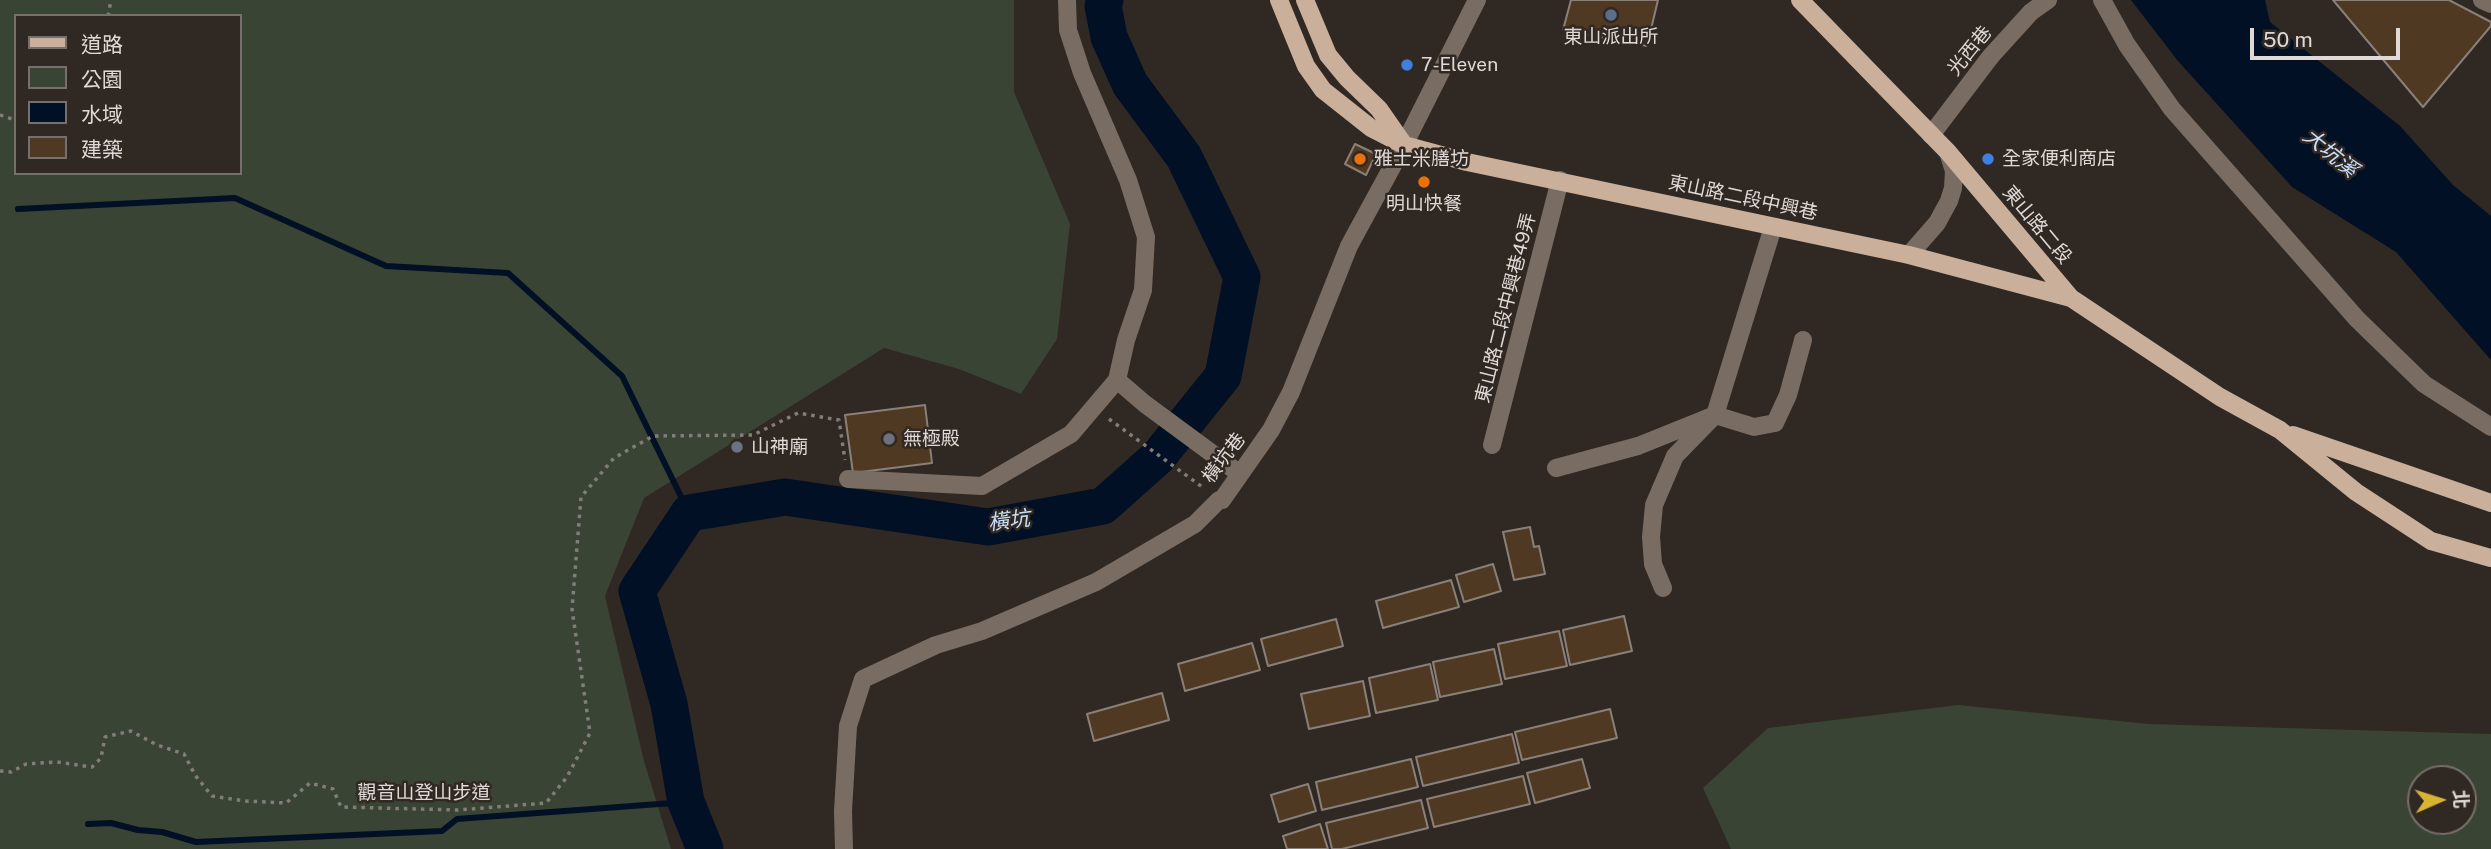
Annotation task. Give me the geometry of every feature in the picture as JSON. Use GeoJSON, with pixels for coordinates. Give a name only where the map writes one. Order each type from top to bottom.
{"type":"FeatureCollection","features":[{"type":"Feature","properties":{"kind":"main road","name":"東山路二段中興巷"},"geometry":{"type":"LineString","coordinates":[[1279,0],[1306,66],[1323,90],[1371,128],[1405,145],[1467,162],[1909,255],[2071,298]]}},
{"type":"Feature","properties":{"kind":"main road"},"geometry":{"type":"LineString","coordinates":[[1306,0],[1328,55],[1379,109],[1405,145]]}},
{"type":"Feature","properties":{"kind":"main road","name":"東山路二段"},"geometry":{"type":"LineString","coordinates":[[1800,0],[1948,152],[2071,298],[2220,397],[2280,430],[2491,503]]}},
{"type":"Feature","properties":{"kind":"main road","name":"東山路二段"},"geometry":{"type":"LineString","coordinates":[[2280,430],[2356,492],[2431,541],[2491,558]]}},
{"type":"Feature","properties":{"kind":"street"},"geometry":{"type":"LineString","coordinates":[[848,479],[982,486],[1071,434],[1117,380],[1126,340],[1143,290],[1146,237],[1128,180],[1082,74],[1068,30],[1067,0]]}},
{"type":"Feature","properties":{"kind":"street","name":"橫坑巷"},"geometry":{"type":"LineString","coordinates":[[844,849],[843,811],[848,726],[863,679],[936,645],[982,631],[1097,582],[1195,524],[1222,500],[1271,430],[1291,392],[1349,246],[1405,145],[1477,0]]}},
{"type":"Feature","properties":{"kind":"street","name":"光西巷"},"geometry":{"type":"LineString","coordinates":[[1931,135],[1991,56],[2031,12],[2048,0]]}},
{"type":"Feature","properties":{"kind":"street"},"geometry":{"type":"LineString","coordinates":[[2102,0],[2127,46],[2172,109],[2357,319],[2424,384],[2491,427]]}},
{"type":"Feature","properties":{"kind":"street"},"geometry":{"type":"LineString","coordinates":[[2482,0],[2491,4]]}},
{"type":"Feature","properties":{"kind":"street"},"geometry":{"type":"LineString","coordinates":[[1909,255],[1937,223],[1949,201],[1954,171],[1948,152]]}},
{"type":"Feature","properties":{"kind":"street","name":"東山路二段中興巷49弄"},"geometry":{"type":"LineString","coordinates":[[1492,445],[1560,180]]}},
{"type":"Feature","properties":{"kind":"street"},"geometry":{"type":"LineString","coordinates":[[1663,588],[1653,565],[1651,537],[1654,505],[1675,456],[1715,415],[1773,227]]}},
{"type":"Feature","properties":{"kind":"street"},"geometry":{"type":"LineString","coordinates":[[1556,468],[1638,446],[1715,415],[1754,427],[1776,423],[1788,396],[1803,340]]}},
{"type":"Feature","properties":{"kind":"street"},"geometry":{"type":"LineString","coordinates":[[1117,380],[1240,474]]}},
{"type":"Feature","properties":{"kind":"path"},"geometry":{"type":"LineString","coordinates":[[1093,408],[1219,500]]}},
{"type":"Feature","properties":{"kind":"path","name":"觀音山登山步道"},"geometry":{"type":"LineString","coordinates":[[0,772],[11,772],[26,764],[57,762],[92,767],[101,758],[104,737],[131,731],[157,745],[184,754],[195,775],[212,796],[245,802],[286,803],[310,783],[333,789],[341,807],[458,810],[546,803],[567,778],[590,733],[572,609],[581,497],[614,458],[653,436],[752,435],[798,413],[839,420],[848,479]]}},
{"type":"Feature","properties":{"kind":"green space"},"geometry":{"type":"Polygon","coordinates":[[[0,0],[1014,0],[1014,92],[1070,224],[1057,339],[1021,394],[959,369],[884,348],[644,498],[605,596],[644,761],[671,849],[0,849],[0,0]]]}},
{"type":"Feature","properties":{"kind":"green space"},"geometry":{"type":"Polygon","coordinates":[[[1958,705],[2149,724],[2491,734],[2491,849],[1731,849],[1703,788],[1768,728],[1958,705]]]}},
{"type":"Feature","properties":{"kind":"water","name":"大坑溪"},"geometry":{"type":"Polygon","coordinates":[[[2131,0],[2265,0],[2270,22],[2400,126],[2453,185],[2491,216],[2491,360],[2396,252],[2292,187],[2178,61],[2131,0]]]}},
{"type":"Feature","properties":{"kind":"building","name":"東山派出所"},"geometry":{"type":"Polygon","coordinates":[[[1571,0],[1658,0],[1647,46],[1563,30],[1571,0]]]}},
{"type":"Feature","properties":{"kind":"building"},"geometry":{"type":"Polygon","coordinates":[[[2333,0],[2449,0],[2491,22],[2491,26],[2423,107],[2333,0]]]}},
{"type":"Feature","properties":{"kind":"building","name":"雅士米膳坊"},"geometry":{"type":"Polygon","coordinates":[[[1355,144],[1376,154],[1366,175],[1345,164],[1355,144]]]}},
{"type":"Feature","properties":{"kind":"building","name":"無極殿"},"geometry":{"type":"Polygon","coordinates":[[[925,405],[932,463],[853,473],[845,415],[925,405]]]}},
{"type":"Feature","properties":{"kind":"building"},"geometry":{"type":"Polygon","coordinates":[[[1530,527],[1534,547],[1539,546],[1545,574],[1514,580],[1503,532],[1530,527]]]}},
{"type":"Feature","properties":{"kind":"building"},"geometry":{"type":"Polygon","coordinates":[[[1493,564],[1501,591],[1464,602],[1456,575],[1493,564]]]}},
{"type":"Feature","properties":{"kind":"building"},"geometry":{"type":"Polygon","coordinates":[[[1451,580],[1459,607],[1383,628],[1376,601],[1451,580]]]}},
{"type":"Feature","properties":{"kind":"building"},"geometry":{"type":"Polygon","coordinates":[[[1624,616],[1632,651],[1570,665],[1563,630],[1624,616]]]}},
{"type":"Feature","properties":{"kind":"building"},"geometry":{"type":"Polygon","coordinates":[[[1336,619],[1343,646],[1268,666],[1261,639],[1336,619]]]}},
{"type":"Feature","properties":{"kind":"building"},"geometry":{"type":"Polygon","coordinates":[[[1559,631],[1567,666],[1505,679],[1498,644],[1559,631]]]}},
{"type":"Feature","properties":{"kind":"building"},"geometry":{"type":"Polygon","coordinates":[[[1252,643],[1260,670],[1185,691],[1178,664],[1252,643]]]}},
{"type":"Feature","properties":{"kind":"building"},"geometry":{"type":"Polygon","coordinates":[[[1494,649],[1502,684],[1440,697],[1433,662],[1494,649]]]}},
{"type":"Feature","properties":{"kind":"building"},"geometry":{"type":"Polygon","coordinates":[[[1430,664],[1438,700],[1376,713],[1369,678],[1430,664]]]}},
{"type":"Feature","properties":{"kind":"building"},"geometry":{"type":"Polygon","coordinates":[[[1363,681],[1370,716],[1309,729],[1301,694],[1363,681]]]}},
{"type":"Feature","properties":{"kind":"building"},"geometry":{"type":"Polygon","coordinates":[[[1162,693],[1169,720],[1094,741],[1087,714],[1162,693]]]}},
{"type":"Feature","properties":{"kind":"building"},"geometry":{"type":"Polygon","coordinates":[[[1610,709],[1617,738],[1522,760],[1515,732],[1610,709]]]}},
{"type":"Feature","properties":{"kind":"building"},"geometry":{"type":"Polygon","coordinates":[[[1512,734],[1519,763],[1423,786],[1416,757],[1512,734]]]}},
{"type":"Feature","properties":{"kind":"building"},"geometry":{"type":"Polygon","coordinates":[[[1411,759],[1418,787],[1322,810],[1316,782],[1411,759]]]}},
{"type":"Feature","properties":{"kind":"building"},"geometry":{"type":"Polygon","coordinates":[[[1582,759],[1590,788],[1535,803],[1527,773],[1582,759]]]}},
{"type":"Feature","properties":{"kind":"building"},"geometry":{"type":"Polygon","coordinates":[[[1523,776],[1530,804],[1434,827],[1427,799],[1523,776]]]}},
{"type":"Feature","properties":{"kind":"building"},"geometry":{"type":"Polygon","coordinates":[[[1308,784],[1316,811],[1279,822],[1271,795],[1308,784]]]}},
{"type":"Feature","properties":{"kind":"building"},"geometry":{"type":"Polygon","coordinates":[[[1421,800],[1428,828],[1342,849],[1332,849],[1326,823],[1421,800]]]}},
{"type":"Feature","properties":{"kind":"building"},"geometry":{"type":"Polygon","coordinates":[[[1320,824],[1328,849],[1287,849],[1283,836],[1320,824]]]}},
{"type":"Feature","properties":{"kind":"waterway","name":"橫坑"},"geometry":{"type":"LineString","coordinates":[[705,849],[686,802],[669,704],[637,591],[689,513],[785,497],[988,527],[1103,506],[1158,457],[1223,376],[1242,277],[1184,157],[1130,84],[1109,37],[1103,6],[1105,0]]}},
{"type":"Feature","properties":{"kind":"waterway"},"geometry":{"type":"LineString","coordinates":[[18,209],[235,198],[386,266],[508,273],[622,376],[689,513]]}},
{"type":"Feature","properties":{"kind":"waterway"},"geometry":{"type":"LineString","coordinates":[[88,824],[111,823],[138,830],[162,832],[196,842],[442,831],[457,819],[686,802]]}},
{"type":"Feature","properties":{"kind":"place","name":"東山派出所"},"geometry":{"type":"Point","coordinates":[1611,15]}},
{"type":"Feature","properties":{"kind":"place","name":"7-Eleven"},"geometry":{"type":"Point","coordinates":[1407,65]}},
{"type":"Feature","properties":{"kind":"place","name":"雅士米膳坊"},"geometry":{"type":"Point","coordinates":[1360,159]}},
{"type":"Feature","properties":{"kind":"place","name":"全家便利商店"},"geometry":{"type":"Point","coordinates":[1988,159]}},
{"type":"Feature","properties":{"kind":"place","name":"明山快餐"},"geometry":{"type":"Point","coordinates":[1424,182]}},
{"type":"Feature","properties":{"kind":"place","name":"無極殿"},"geometry":{"type":"Point","coordinates":[889,439]}},
{"type":"Feature","properties":{"kind":"place","name":"山神廟"},"geometry":{"type":"Point","coordinates":[737,447]}}]}
